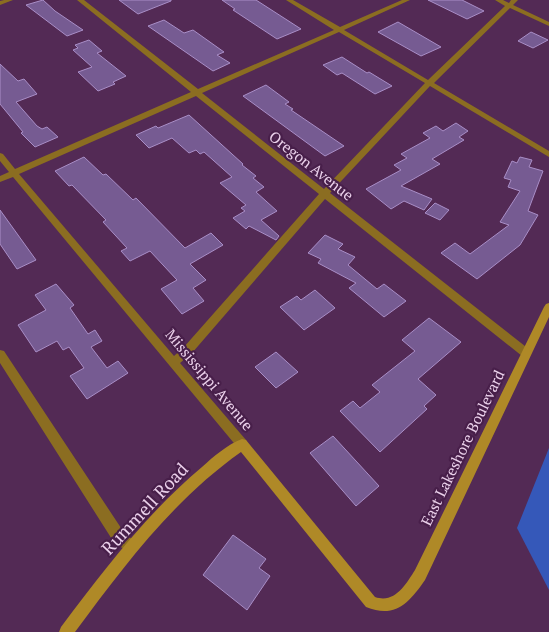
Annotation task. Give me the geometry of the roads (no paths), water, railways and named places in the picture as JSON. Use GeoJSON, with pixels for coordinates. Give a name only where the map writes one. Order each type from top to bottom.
{"type":"FeatureCollection","features":[{"type":"Feature","properties":{"kind":"street"},"geometry":{"type":"LineString","coordinates":[[0,3],[10,0]]}},
{"type":"Feature","properties":{"kind":"street","name":"Oregon Avenue"},"geometry":{"type":"LineString","coordinates":[[80,0],[526,353]]}},
{"type":"Feature","properties":{"kind":"street"},"geometry":{"type":"LineString","coordinates":[[290,0],[549,154]]}},
{"type":"Feature","properties":{"kind":"street"},"geometry":{"type":"LineString","coordinates":[[0,178],[407,0]]}},
{"type":"Feature","properties":{"kind":"street"},"geometry":{"type":"LineString","coordinates":[[498,0],[512,3],[549,24]]}},
{"type":"Feature","properties":{"kind":"street"},"geometry":{"type":"LineString","coordinates":[[173,363],[188,350],[325,194],[429,83],[512,3]]}},
{"type":"Feature","properties":{"kind":"street","name":"Mississippi Avenue"},"geometry":{"type":"LineString","coordinates":[[0,156],[242,444],[371,602],[389,606],[401,600]]}},
{"type":"Feature","properties":{"kind":"street","name":"East Lakeshore Boulevard"},"geometry":{"type":"LineString","coordinates":[[401,600],[420,575],[549,307]]}},
{"type":"Feature","properties":{"kind":"street"},"geometry":{"type":"LineString","coordinates":[[0,354],[120,539],[130,546]]}},
{"type":"Feature","properties":{"kind":"street","name":"Rummell Road"},"geometry":{"type":"LineString","coordinates":[[66,632],[130,546],[218,459],[242,444]]}},
{"type":"Feature","properties":{"kind":"water"},"geometry":{"type":"Polygon","coordinates":[[[549,448],[549,590],[517,528],[549,448]]]}}]}
